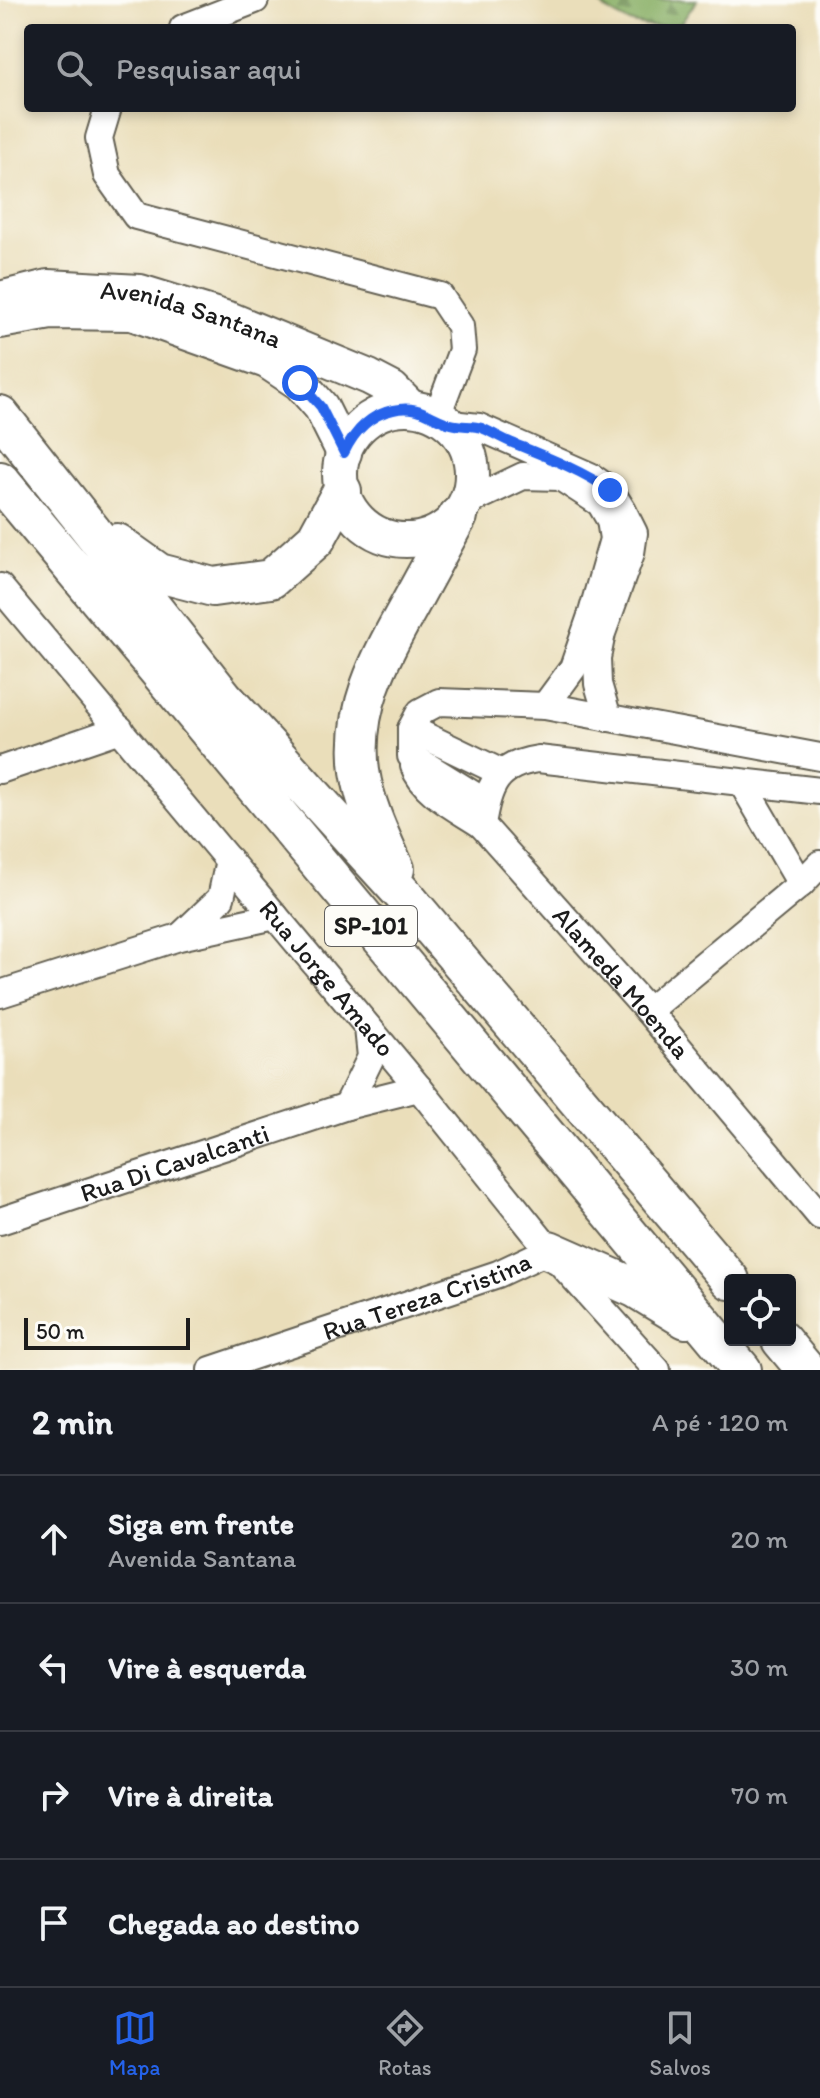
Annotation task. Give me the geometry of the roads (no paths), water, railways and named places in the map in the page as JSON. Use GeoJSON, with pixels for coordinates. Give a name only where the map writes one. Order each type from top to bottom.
{"type":"FeatureCollection","features":[{"type":"Feature","properties":{"kind":"highway","name":"SP-101"},"geometry":{"type":"LineString","coordinates":[[0,415],[224,698],[409,901],[725,1274]]}},
{"type":"Feature","properties":{"kind":"highway","name":"SP-101"},"geometry":{"type":"LineString","coordinates":[[0,481],[742,1370]]}},
{"type":"Feature","properties":{"kind":"highway"},"geometry":{"type":"LineString","coordinates":[[78,515],[159,573],[213,587],[271,579],[316,539],[342,491]]}},
{"type":"Feature","properties":{"kind":"highway"},"geometry":{"type":"LineString","coordinates":[[409,901],[371,815],[360,771],[359,732],[365,695],[376,666],[462,509]]}},
{"type":"Feature","properties":{"kind":"highway"},"geometry":{"type":"LineString","coordinates":[[549,1250],[635,1288],[711,1334]]}},
{"type":"Feature","properties":{"kind":"highway"},"geometry":{"type":"LineString","coordinates":[[786,1346],[806,1370]]}},
{"type":"Feature","properties":{"kind":"main road","name":"Avenida Santana"},"geometry":{"type":"LineString","coordinates":[[0,299],[48,287],[140,292],[231,320],[369,377],[433,416]]}},
{"type":"Feature","properties":{"kind":"main road","name":"Avenida Santana"},"geometry":{"type":"LineString","coordinates":[[0,321],[51,312],[132,313],[267,361],[300,383],[321,407],[344,453]]}},
{"type":"Feature","properties":{"kind":"main road"},"geometry":{"type":"LineString","coordinates":[[394,409],[433,416],[460,436],[470,457],[472,480],[462,509],[439,532],[417,540],[392,539],[370,530],[352,513],[342,491],[340,472],[351,437],[363,424],[394,409]]}},
{"type":"Feature","properties":{"kind":"street"},"geometry":{"type":"LineString","coordinates":[[193,24],[255,0]]}},
{"type":"Feature","properties":{"kind":"street"},"geometry":{"type":"LineString","coordinates":[[107,112],[99,138],[107,175],[136,216],[440,296],[460,326],[462,350],[433,416],[479,427],[590,476],[610,490],[634,533],[631,553],[602,633],[597,658],[598,684],[608,718]]}},
{"type":"Feature","properties":{"kind":"street"},"geometry":{"type":"LineString","coordinates":[[462,509],[523,476],[560,477],[600,503],[610,520],[613,539],[573,668],[545,706]]}},
{"type":"Feature","properties":{"kind":"street","name":"Rua Jorge Amado"},"geometry":{"type":"LineString","coordinates":[[0,587],[419,1088],[549,1250],[657,1370]]}},
{"type":"Feature","properties":{"kind":"street"},"geometry":{"type":"LineString","coordinates":[[500,772],[411,729],[420,712],[439,702],[545,706],[820,757]]}},
{"type":"Feature","properties":{"kind":"street"},"geometry":{"type":"LineString","coordinates":[[0,770],[120,729]]}},
{"type":"Feature","properties":{"kind":"street","name":"Alameda Moenda"},"geometry":{"type":"LineString","coordinates":[[411,729],[411,756],[484,814],[820,1216]]}},
{"type":"Feature","properties":{"kind":"street"},"geometry":{"type":"LineString","coordinates":[[484,814],[500,772],[519,762],[538,759],[820,791]]}},
{"type":"Feature","properties":{"kind":"street"},"geometry":{"type":"LineString","coordinates":[[742,783],[801,884]]}},
{"type":"Feature","properties":{"kind":"street"},"geometry":{"type":"LineString","coordinates":[[179,937],[221,898],[229,860]]}},
{"type":"Feature","properties":{"kind":"street"},"geometry":{"type":"LineString","coordinates":[[648,1011],[801,884],[820,864]]}},
{"type":"Feature","properties":{"kind":"street"},"geometry":{"type":"LineString","coordinates":[[0,994],[179,937],[275,916]]}},
{"type":"Feature","properties":{"kind":"street"},"geometry":{"type":"LineString","coordinates":[[347,1106],[371,1057],[368,1028]]}},
{"type":"Feature","properties":{"kind":"street","name":"Rua Di Cavalcanti"},"geometry":{"type":"LineString","coordinates":[[0,1221],[347,1106],[419,1088]]}},
{"type":"Feature","properties":{"kind":"street","name":"Rua Tereza Cristina"},"geometry":{"type":"LineString","coordinates":[[211,1370],[498,1274],[549,1250]]}}]}
